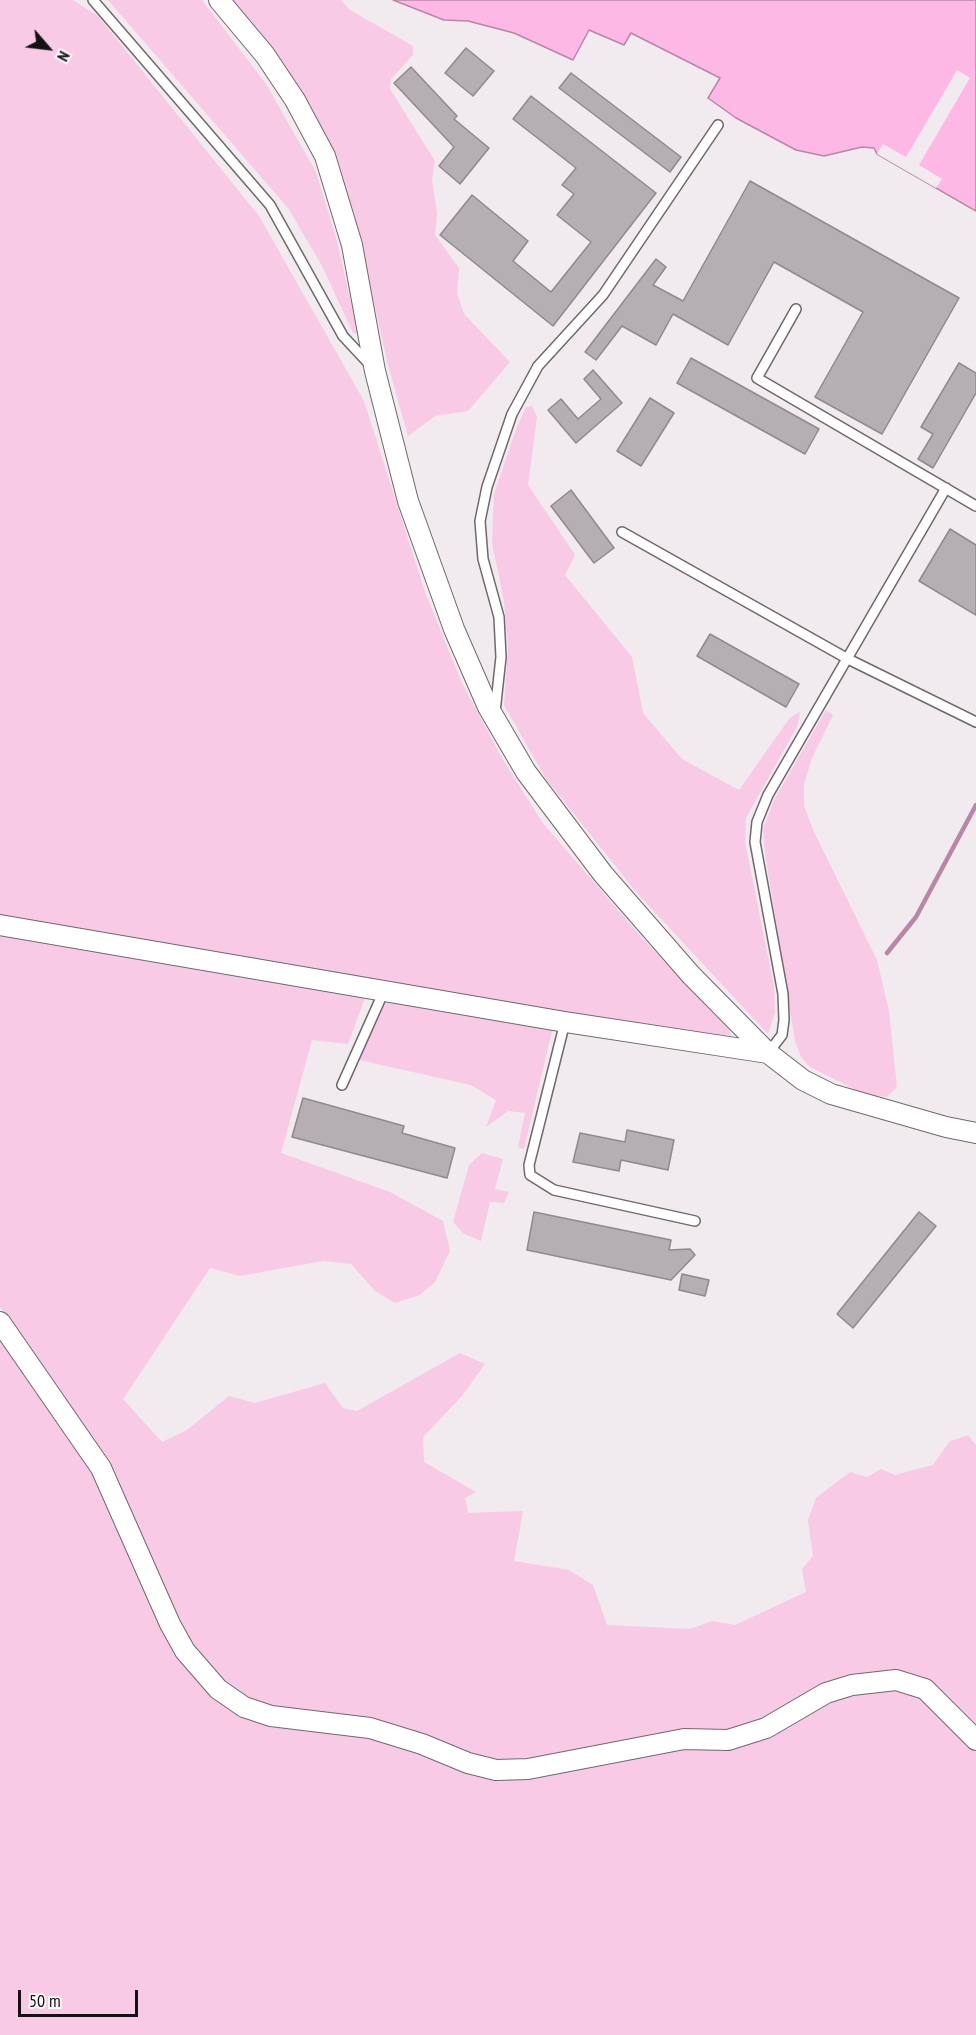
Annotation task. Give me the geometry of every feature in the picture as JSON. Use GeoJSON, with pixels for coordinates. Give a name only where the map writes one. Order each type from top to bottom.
{"type":"FeatureCollection","features":[{"type":"Feature","properties":{"kind":"street"},"geometry":{"type":"LineString","coordinates":[[219,0],[277,73],[295,100],[325,156],[352,245],[375,371],[408,501],[454,629],[494,717],[526,772],[603,874],[691,975],[768,1053],[803,1080],[831,1094],[976,1133]]}},
{"type":"Feature","properties":{"kind":"street"},"geometry":{"type":"LineString","coordinates":[[0,925],[565,1022],[768,1053]]}},
{"type":"Feature","properties":{"kind":"street"},"geometry":{"type":"LineString","coordinates":[[0,1322],[101,1468],[185,1651],[218,1689],[244,1707],[271,1716],[370,1728],[408,1739],[468,1763],[496,1770],[528,1769],[650,1744],[684,1739],[728,1740],[746,1736],[766,1728],[826,1693],[852,1685],[896,1680],[925,1689],[976,1740]]}},
{"type":"Feature","properties":{"kind":"lane"},"geometry":{"type":"LineString","coordinates":[[93,0],[270,205],[343,336],[375,371]]}},
{"type":"Feature","properties":{"kind":"lane"},"geometry":{"type":"LineString","coordinates":[[494,717],[501,657],[499,617],[483,560],[480,521],[487,487],[512,414],[538,366],[603,295],[718,125]]}},
{"type":"Feature","properties":{"kind":"lane"},"geometry":{"type":"LineString","coordinates":[[796,309],[757,378],[976,506]]}},
{"type":"Feature","properties":{"kind":"lane"},"geometry":{"type":"LineString","coordinates":[[768,1053],[782,1035],[783,994],[755,842],[758,822],[768,795],[946,488]]}},
{"type":"Feature","properties":{"kind":"lane"},"geometry":{"type":"LineString","coordinates":[[622,532],[848,659],[976,722]]}},
{"type":"Feature","properties":{"kind":"lane"},"geometry":{"type":"LineString","coordinates":[[342,1086],[384,991]]}},
{"type":"Feature","properties":{"kind":"lane"},"geometry":{"type":"LineString","coordinates":[[565,1022],[529,1165],[530,1175],[554,1190],[695,1221]]}},
{"type":"Feature","properties":{"kind":"shaded area"},"geometry":{"type":"Polygon","coordinates":[[[0,0],[73,0],[98,16],[259,216],[364,401],[425,592],[462,683],[502,758],[542,822],[643,939],[730,1031],[731,1036],[728,1040],[0,919],[0,0]]]}},
{"type":"Feature","properties":{"kind":"shaded area"},"geometry":{"type":"Polygon","coordinates":[[[108,0],[202,0],[266,84],[316,172],[337,241],[358,333],[353,333],[322,266],[288,208],[108,0]]]}},
{"type":"Feature","properties":{"kind":"shaded area"},"geometry":{"type":"Polygon","coordinates":[[[232,0],[341,0],[350,10],[413,46],[413,55],[391,79],[390,89],[435,161],[432,180],[437,213],[435,235],[459,268],[457,293],[464,314],[510,362],[468,411],[435,416],[408,436],[388,365],[356,223],[336,156],[273,50],[232,0]]]}},
{"type":"Feature","properties":{"kind":"shaded area"},"geometry":{"type":"Polygon","coordinates":[[[393,0],[976,0],[976,211],[877,154],[874,148],[862,147],[824,156],[796,150],[736,118],[708,98],[720,78],[631,33],[624,45],[589,30],[573,60],[514,33],[468,21],[444,20],[393,0]]]}},
{"type":"Feature","properties":{"kind":"shaded area"},"geometry":{"type":"Polygon","coordinates":[[[532,406],[537,417],[528,485],[575,555],[565,575],[632,657],[643,713],[682,759],[739,790],[789,719],[800,711],[798,725],[746,818],[745,842],[774,986],[775,1012],[768,1034],[637,893],[546,779],[504,705],[508,647],[504,601],[492,543],[494,494],[515,432],[526,407],[532,406]]]}},
{"type":"Feature","properties":{"kind":"shaded area"},"geometry":{"type":"Polygon","coordinates":[[[826,710],[833,715],[812,758],[804,784],[804,806],[814,832],[877,960],[889,1011],[897,1087],[887,1097],[866,1095],[810,1067],[801,1057],[795,1041],[765,853],[763,829],[774,800],[826,710]]]}},
{"type":"Feature","properties":{"kind":"shaded area"},"geometry":{"type":"Polygon","coordinates":[[[0,931],[366,995],[348,1044],[312,1040],[281,1153],[390,1192],[443,1221],[450,1251],[435,1282],[420,1295],[395,1303],[375,1291],[351,1264],[323,1261],[240,1276],[210,1268],[123,1399],[162,1442],[187,1430],[229,1396],[255,1403],[325,1383],[343,1408],[357,1411],[460,1353],[485,1364],[462,1396],[423,1437],[424,1462],[476,1492],[465,1498],[468,1513],[523,1511],[514,1561],[569,1570],[593,1585],[607,1625],[690,1629],[712,1621],[735,1625],[806,1592],[802,1569],[813,1556],[808,1520],[816,1498],[850,1472],[867,1477],[881,1469],[895,1475],[933,1465],[950,1441],[968,1435],[976,1445],[976,1733],[894,1674],[744,1729],[499,1765],[245,1701],[222,1683],[192,1648],[175,1619],[88,1433],[0,1307],[0,931]]]}},
{"type":"Feature","properties":{"kind":"shaded area"},"geometry":{"type":"Polygon","coordinates":[[[388,998],[553,1027],[524,1149],[518,1147],[525,1113],[508,1111],[486,1127],[496,1100],[471,1085],[359,1060],[388,998]]]}},
{"type":"Feature","properties":{"kind":"shaded area"},"geometry":{"type":"Polygon","coordinates":[[[482,1153],[503,1159],[495,1189],[509,1192],[504,1203],[490,1202],[481,1241],[464,1234],[453,1222],[469,1165],[482,1153]]]}},
{"type":"Feature","properties":{"kind":"shaded area"},"geometry":{"type":"Polygon","coordinates":[[[0,1333],[97,1475],[214,1692],[369,1733],[462,1767],[700,1744],[851,1690],[909,1688],[938,1708],[976,1750],[976,2035],[0,2035],[0,1333]]]}},
{"type":"Feature","properties":{"kind":"pier"},"geometry":{"type":"Polygon","coordinates":[[[957,70],[970,78],[919,165],[942,179],[936,188],[877,154],[883,144],[906,157],[957,70]]]}},
{"type":"Feature","properties":{"kind":"building"},"geometry":{"type":"Polygon","coordinates":[[[466,48],[494,71],[473,96],[445,73],[466,48]]]}},
{"type":"Feature","properties":{"kind":"building"},"geometry":{"type":"Polygon","coordinates":[[[411,67],[457,116],[454,119],[489,148],[460,184],[439,166],[454,147],[394,83],[411,67]]]}},
{"type":"Feature","properties":{"kind":"building"},"geometry":{"type":"Polygon","coordinates":[[[571,73],[681,157],[670,172],[559,88],[571,73]]]}},
{"type":"Feature","properties":{"kind":"building"},"geometry":{"type":"Polygon","coordinates":[[[531,96],[656,193],[553,326],[440,235],[472,195],[528,241],[513,261],[551,292],[591,242],[557,215],[574,194],[562,185],[576,168],[513,119],[531,96]]]}},
{"type":"Feature","properties":{"kind":"building"},"geometry":{"type":"Polygon","coordinates":[[[750,181],[959,298],[882,434],[815,397],[863,312],[774,262],[728,345],[673,314],[656,345],[622,326],[596,360],[585,352],[656,259],[666,267],[653,285],[683,301],[750,181]]]}},
{"type":"Feature","properties":{"kind":"building"},"geometry":{"type":"Polygon","coordinates":[[[691,358],[819,429],[805,454],[677,383],[691,358]]]}},
{"type":"Feature","properties":{"kind":"building"},"geometry":{"type":"Polygon","coordinates":[[[959,363],[976,373],[976,393],[933,468],[918,459],[933,434],[921,427],[959,363]]]}},
{"type":"Feature","properties":{"kind":"building"},"geometry":{"type":"Polygon","coordinates":[[[593,370],[622,403],[576,443],[548,410],[561,399],[578,419],[601,399],[584,379],[593,370]]]}},
{"type":"Feature","properties":{"kind":"building"},"geometry":{"type":"Polygon","coordinates":[[[650,398],[674,413],[641,466],[617,451],[650,398]]]}},
{"type":"Feature","properties":{"kind":"building"},"geometry":{"type":"Polygon","coordinates":[[[571,490],[614,548],[594,563],[551,506],[571,490]]]}},
{"type":"Feature","properties":{"kind":"building"},"geometry":{"type":"Polygon","coordinates":[[[950,529],[976,545],[976,615],[919,581],[950,529]]]}},
{"type":"Feature","properties":{"kind":"building"},"geometry":{"type":"Polygon","coordinates":[[[710,634],[799,684],[786,707],[697,656],[710,634]]]}},
{"type":"Feature","properties":{"kind":"building"},"geometry":{"type":"Polygon","coordinates":[[[303,1098],[404,1126],[402,1133],[455,1148],[447,1178],[292,1137],[303,1098]]]}},
{"type":"Feature","properties":{"kind":"building"},"geometry":{"type":"Polygon","coordinates":[[[627,1130],[674,1140],[668,1170],[621,1160],[619,1171],[573,1162],[580,1133],[625,1142],[627,1130]]]}},
{"type":"Feature","properties":{"kind":"building"},"geometry":{"type":"Polygon","coordinates":[[[534,1212],[671,1240],[669,1250],[690,1249],[695,1255],[671,1280],[527,1250],[534,1212]]]}},
{"type":"Feature","properties":{"kind":"building"},"geometry":{"type":"Polygon","coordinates":[[[919,1212],[936,1226],[853,1328],[837,1314],[919,1212]]]}},
{"type":"Feature","properties":{"kind":"building"},"geometry":{"type":"Polygon","coordinates":[[[682,1274],[709,1280],[705,1296],[679,1290],[682,1274]]]}},
{"type":"Feature","properties":{"kind":"waterway"},"geometry":{"type":"LineString","coordinates":[[887,953],[916,917],[976,805]]}}]}
